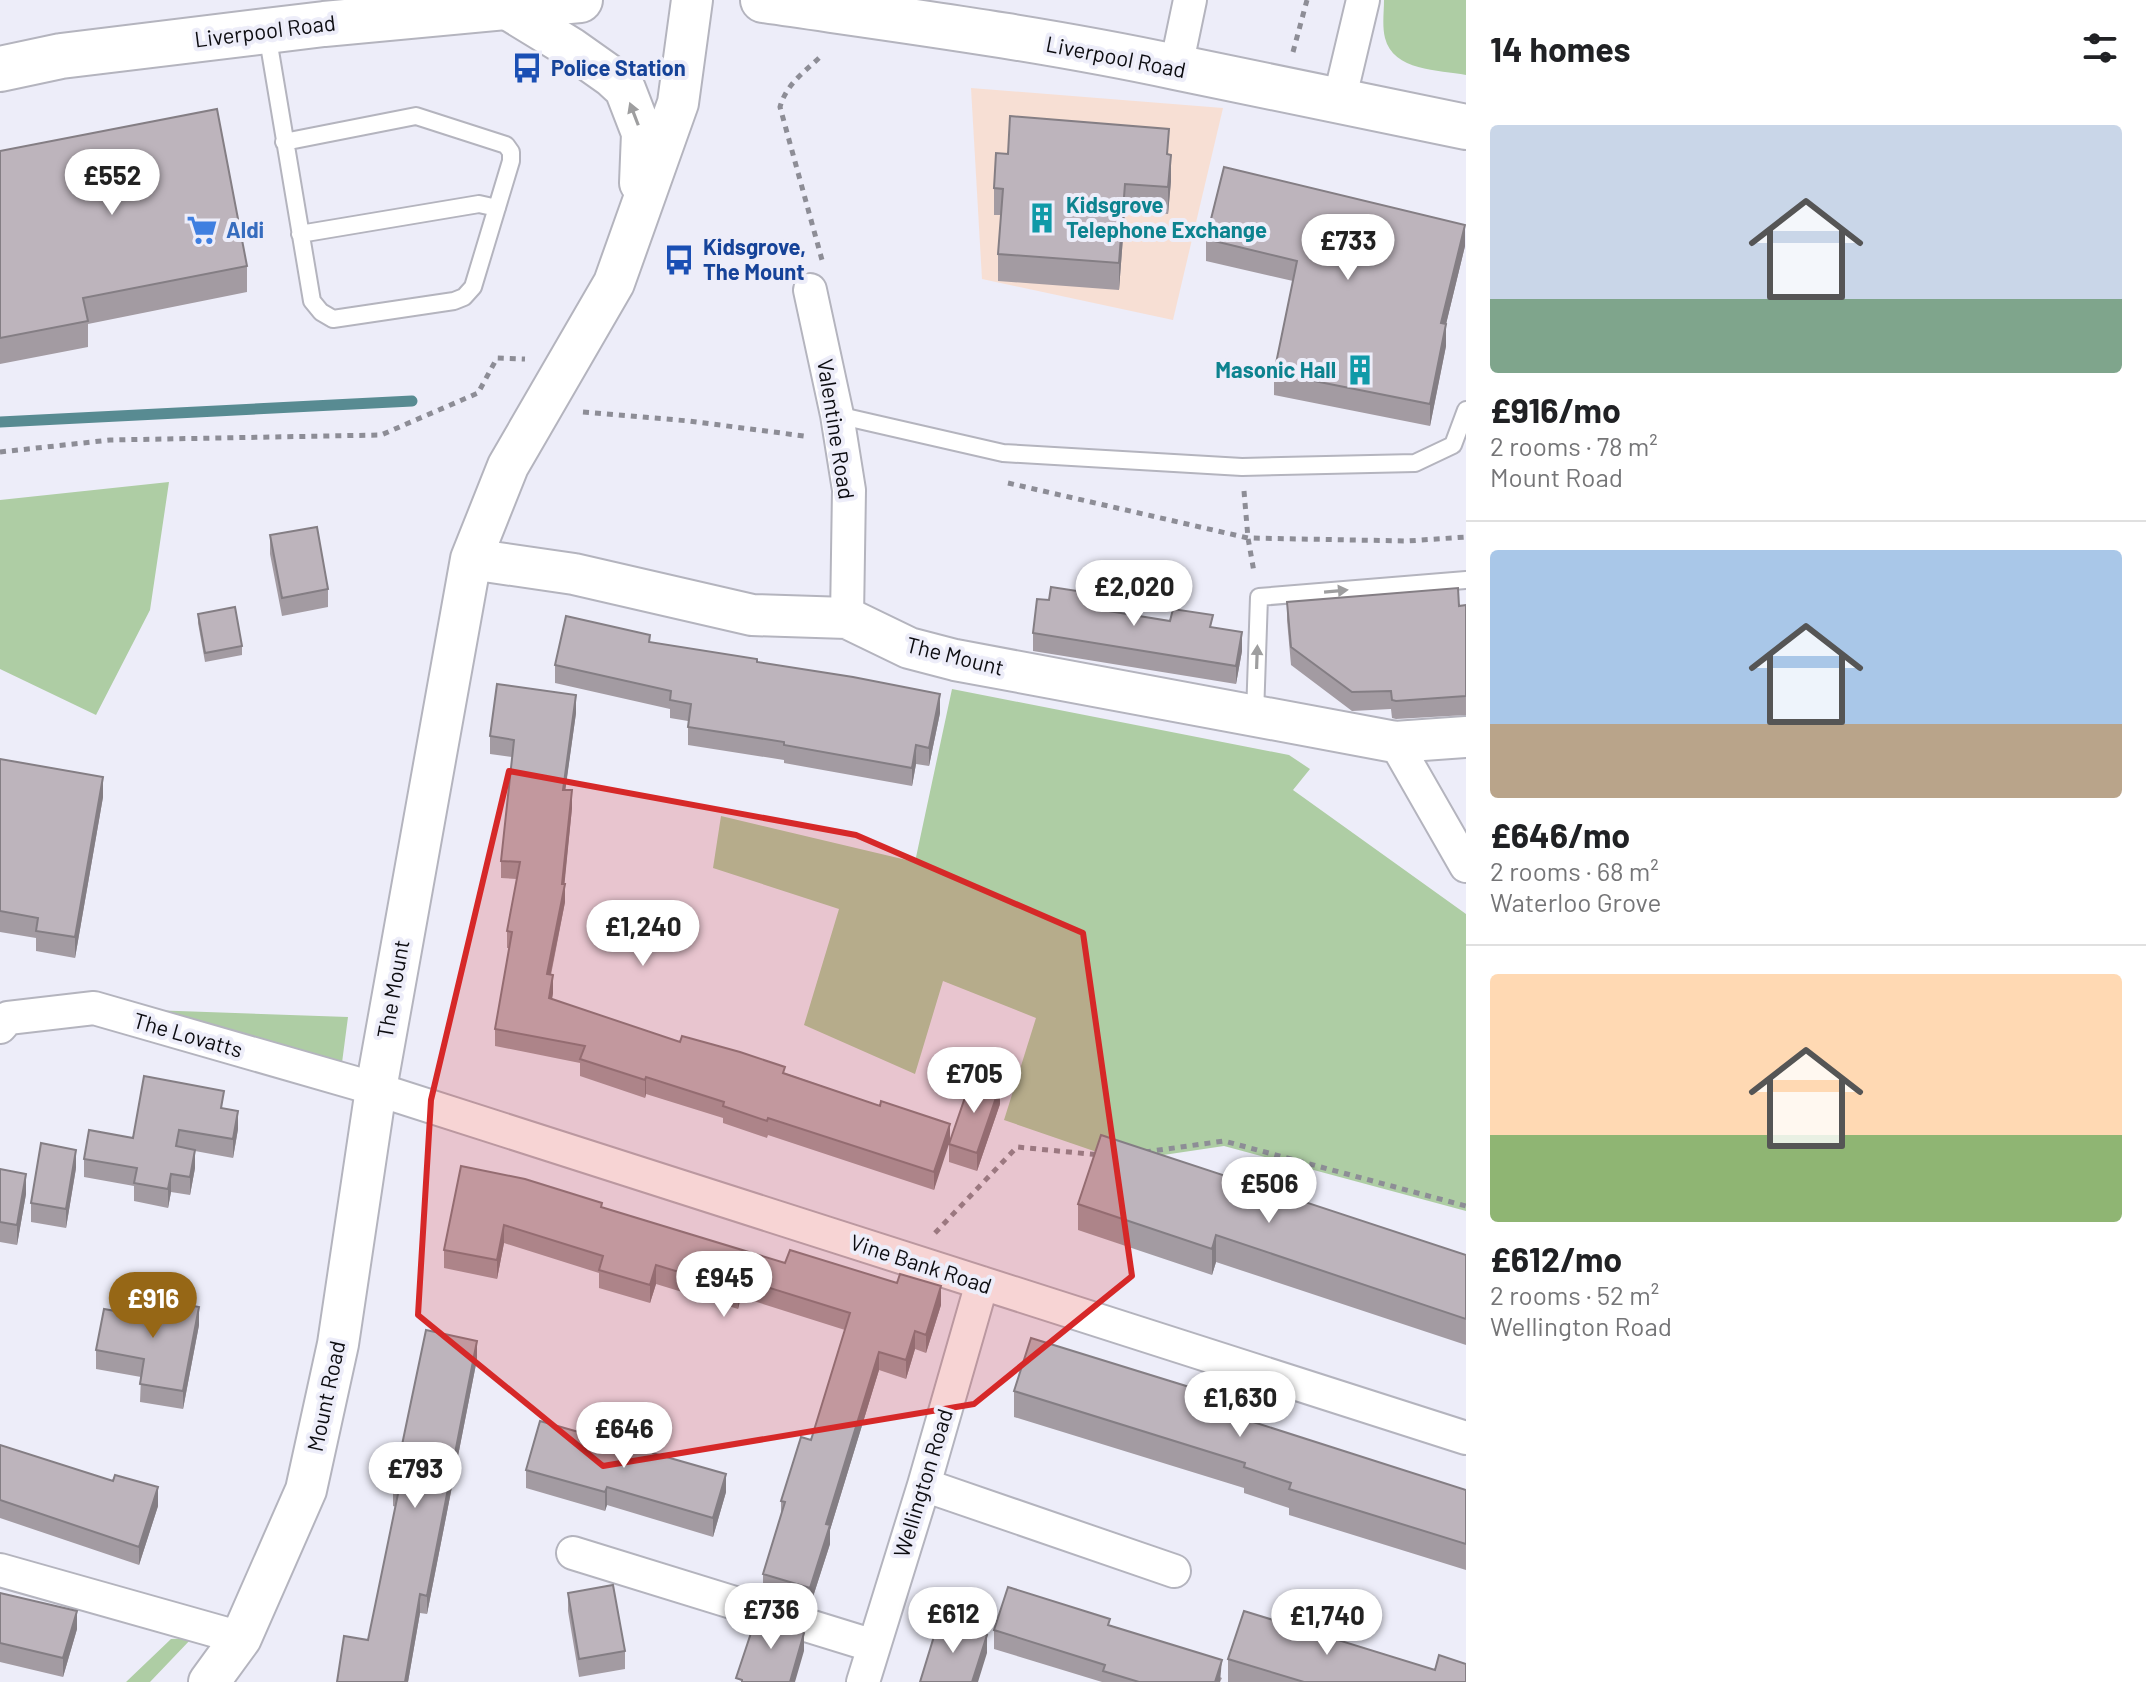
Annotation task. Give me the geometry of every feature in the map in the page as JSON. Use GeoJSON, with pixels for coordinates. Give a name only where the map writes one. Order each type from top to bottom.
{"type":"FeatureCollection","features":[{"type":"Feature","properties":{"kind":"main road","name":"Liverpool Road"},"geometry":{"type":"LineString","coordinates":[[0,69],[61,56],[266,31],[384,9],[504,7],[580,0]]}},
{"type":"Feature","properties":{"kind":"main road","name":"Liverpool Road"},"geometry":{"type":"LineString","coordinates":[[763,0],[993,34],[1176,67],[1466,127]]}},
{"type":"Feature","properties":{"kind":"street","name":"The Mount"},"geometry":{"type":"LineString","coordinates":[[376,1089],[471,559],[508,466],[614,283],[678,103],[692,0]]}},
{"type":"Feature","properties":{"kind":"street"},"geometry":{"type":"LineString","coordinates":[[1176,67],[1190,0]]}},
{"type":"Feature","properties":{"kind":"street"},"geometry":{"type":"LineString","coordinates":[[1339,101],[1363,0]]}},
{"type":"Feature","properties":{"kind":"street"},"geometry":{"type":"LineString","coordinates":[[504,7],[571,48],[625,89],[642,133],[638,219]]}},
{"type":"Feature","properties":{"kind":"street","name":"Valentine Road"},"geometry":{"type":"LineString","coordinates":[[810,290],[849,490],[847,618]]}},
{"type":"Feature","properties":{"kind":"street","name":"The Mount"},"geometry":{"type":"LineString","coordinates":[[471,559],[574,574],[752,615],[847,618],[909,648],[940,656],[1395,742],[1466,737]]}},
{"type":"Feature","properties":{"kind":"street"},"geometry":{"type":"LineString","coordinates":[[1395,742],[1466,866]]}},
{"type":"Feature","properties":{"kind":"street","name":"The Lovatts"},"geometry":{"type":"LineString","coordinates":[[0,1027],[8,1018],[94,1008],[376,1089]]}},
{"type":"Feature","properties":{"kind":"street","name":"Vine Bank Road"},"geometry":{"type":"LineString","coordinates":[[376,1089],[1466,1438]]}},
{"type":"Feature","properties":{"kind":"street","name":"Mount Road"},"geometry":{"type":"LineString","coordinates":[[209,1682],[241,1638],[306,1490],[338,1344],[376,1089]]}},
{"type":"Feature","properties":{"kind":"street","name":"Wellington Road"},"geometry":{"type":"LineString","coordinates":[[863,1682],[982,1283]]}},
{"type":"Feature","properties":{"kind":"street"},"geometry":{"type":"LineString","coordinates":[[924,1485],[1174,1571]]}},
{"type":"Feature","properties":{"kind":"street"},"geometry":{"type":"LineString","coordinates":[[573,1553],[874,1646]]}},
{"type":"Feature","properties":{"kind":"street"},"geometry":{"type":"LineString","coordinates":[[0,1570],[241,1638]]}},
{"type":"Feature","properties":{"kind":"lane"},"geometry":{"type":"LineString","coordinates":[[266,31],[284,142],[312,301],[321,312],[333,319],[351,318],[454,301],[464,297],[473,287],[511,161],[511,152],[506,145],[416,116],[284,142]]}},
{"type":"Feature","properties":{"kind":"lane"},"geometry":{"type":"LineString","coordinates":[[300,234],[479,204],[497,208]]}},
{"type":"Feature","properties":{"kind":"lane"},"geometry":{"type":"LineString","coordinates":[[839,428],[1003,453],[1242,467],[1415,463],[1460,446],[1466,410]]}},
{"type":"Feature","properties":{"kind":"lane"},"geometry":{"type":"LineString","coordinates":[[1255,716],[1259,597],[1466,580]]}},
{"type":"Feature","properties":{"kind":"path"},"geometry":{"type":"LineString","coordinates":[[1283,91],[1307,0]]}},
{"type":"Feature","properties":{"kind":"path"},"geometry":{"type":"LineString","coordinates":[[810,290],[825,271],[780,107],[783,95],[791,84],[819,58]]}},
{"type":"Feature","properties":{"kind":"path"},"geometry":{"type":"LineString","coordinates":[[0,452],[110,440],[381,435],[478,393],[497,358],[526,359],[533,365]]}},
{"type":"Feature","properties":{"kind":"path"},"geometry":{"type":"LineString","coordinates":[[573,411],[689,421],[839,428]]}},
{"type":"Feature","properties":{"kind":"path"},"geometry":{"type":"LineString","coordinates":[[1242,467],[1248,538]]}},
{"type":"Feature","properties":{"kind":"path"},"geometry":{"type":"LineString","coordinates":[[1002,482],[1248,538],[1407,541],[1466,537]]}},
{"type":"Feature","properties":{"kind":"path"},"geometry":{"type":"LineString","coordinates":[[1130,1154],[1224,1141],[1466,1206]]}},
{"type":"Feature","properties":{"kind":"path"},"geometry":{"type":"LineString","coordinates":[[910,1260],[1017,1147],[1114,1157]]}},
{"type":"Feature","properties":{"kind":"highlighted area"},"geometry":{"type":"Polygon","coordinates":[[[509,771],[856,835],[1083,933],[1132,1276],[974,1404],[603,1466],[418,1315],[431,1100],[509,771]]]}},
{"type":"Feature","properties":{"kind":"shaded area"},"geometry":{"type":"Polygon","coordinates":[[[971,88],[1223,108],[1173,320],[982,279],[971,88]]]}},
{"type":"Feature","properties":{"kind":"green space"},"geometry":{"type":"Polygon","coordinates":[[[1384,0],[1466,0],[1466,75],[1418,67],[1397,57],[1385,38],[1384,0]]]}},
{"type":"Feature","properties":{"kind":"green space"},"geometry":{"type":"Polygon","coordinates":[[[169,482],[150,610],[96,715],[0,669],[0,500],[169,482]]]}},
{"type":"Feature","properties":{"kind":"green space"},"geometry":{"type":"Polygon","coordinates":[[[952,689],[1289,755],[1310,769],[1293,790],[1466,914],[1466,1211],[1224,1146],[1123,1161],[1004,1120],[1036,1018],[943,981],[915,1074],[804,1025],[839,909],[713,868],[721,816],[915,862],[952,689]]]}},
{"type":"Feature","properties":{"kind":"green space"},"geometry":{"type":"Polygon","coordinates":[[[94,1008],[348,1017],[340,1078],[94,1008]]]}},
{"type":"Feature","properties":{"kind":"green space"},"geometry":{"type":"Polygon","coordinates":[[[192,1638],[150,1682],[126,1682],[171,1639],[192,1638]]]}},
{"type":"Feature","properties":{"kind":"building"},"geometry":{"type":"Polygon","coordinates":[[[217,109],[247,266],[83,298],[88,321],[0,338],[0,151],[217,109]]]}},
{"type":"Feature","properties":{"kind":"building","name":"Kidsgrove Telephone Exchange"},"geometry":{"type":"Polygon","coordinates":[[[1010,116],[1169,129],[1167,154],[1171,155],[1168,187],[1125,184],[1119,263],[998,254],[1003,189],[994,188],[996,153],[1008,154],[1010,116]]]}},
{"type":"Feature","properties":{"kind":"building"},"geometry":{"type":"Polygon","coordinates":[[[1224,167],[1465,225],[1441,323],[1446,324],[1430,404],[1274,373],[1297,261],[1206,239],[1224,167]]]}},
{"type":"Feature","properties":{"kind":"building"},"geometry":{"type":"Polygon","coordinates":[[[317,527],[328,589],[282,598],[270,535],[317,527]]]}},
{"type":"Feature","properties":{"kind":"building"},"geometry":{"type":"Polygon","coordinates":[[[1051,587],[1110,596],[1108,611],[1170,621],[1173,609],[1213,615],[1210,627],[1242,632],[1236,666],[1033,633],[1037,599],[1049,600],[1051,587]]]}},
{"type":"Feature","properties":{"kind":"building"},"geometry":{"type":"Polygon","coordinates":[[[1458,588],[1459,606],[1466,605],[1466,696],[1396,701],[1392,700],[1391,691],[1352,692],[1291,647],[1287,602],[1458,588]]]}},
{"type":"Feature","properties":{"kind":"building"},"geometry":{"type":"Polygon","coordinates":[[[235,607],[242,646],[205,653],[198,614],[235,607]]]}},
{"type":"Feature","properties":{"kind":"building"},"geometry":{"type":"Polygon","coordinates":[[[566,616],[650,635],[649,642],[940,694],[929,748],[916,745],[912,768],[784,745],[784,742],[688,727],[691,704],[670,700],[671,691],[555,665],[566,616]]]}},
{"type":"Feature","properties":{"kind":"building"},"geometry":{"type":"Polygon","coordinates":[[[497,684],[576,695],[563,790],[572,790],[562,884],[565,884],[547,974],[553,975],[549,998],[680,1042],[682,1036],[740,1052],[785,1067],[783,1073],[880,1106],[881,1101],[950,1124],[934,1172],[768,1118],[767,1121],[723,1106],[724,1102],[646,1077],[645,1080],[580,1059],[585,1046],[495,1029],[512,932],[507,931],[520,862],[501,861],[514,740],[490,736],[497,684]]]}},
{"type":"Feature","properties":{"kind":"building"},"geometry":{"type":"Polygon","coordinates":[[[0,759],[103,777],[75,937],[36,931],[38,918],[0,911],[0,759]]]}},
{"type":"Feature","properties":{"kind":"building"},"geometry":{"type":"Polygon","coordinates":[[[144,1076],[224,1091],[221,1108],[238,1111],[233,1139],[179,1130],[176,1146],[195,1150],[190,1177],[171,1174],[168,1189],[134,1183],[137,1168],[84,1159],[89,1130],[133,1138],[144,1076]]]}},
{"type":"Feature","properties":{"kind":"building"},"geometry":{"type":"Polygon","coordinates":[[[972,1077],[1000,1086],[977,1153],[949,1144],[972,1077]]]}},
{"type":"Feature","properties":{"kind":"building"},"geometry":{"type":"Polygon","coordinates":[[[1101,1135],[1466,1255],[1466,1319],[1216,1235],[1212,1249],[1078,1204],[1101,1135]]]}},
{"type":"Feature","properties":{"kind":"building"},"geometry":{"type":"Polygon","coordinates":[[[41,1143],[76,1150],[66,1209],[31,1203],[41,1143]]]}},
{"type":"Feature","properties":{"kind":"building"},"geometry":{"type":"Polygon","coordinates":[[[461,1166],[525,1179],[602,1203],[601,1207],[785,1263],[790,1250],[897,1283],[900,1274],[941,1286],[926,1335],[915,1331],[906,1360],[879,1352],[826,1524],[830,1525],[810,1588],[763,1574],[801,1437],[811,1440],[850,1313],[741,1279],[738,1290],[656,1265],[650,1285],[599,1270],[603,1256],[504,1225],[497,1260],[444,1250],[461,1166]]]}},
{"type":"Feature","properties":{"kind":"building"},"geometry":{"type":"Polygon","coordinates":[[[0,1169],[26,1174],[17,1225],[0,1222],[0,1169]]]}},
{"type":"Feature","properties":{"kind":"building"},"geometry":{"type":"Polygon","coordinates":[[[140,1296],[199,1307],[183,1391],[140,1384],[144,1359],[96,1350],[104,1309],[137,1315],[140,1296]]]}},
{"type":"Feature","properties":{"kind":"building"},"geometry":{"type":"Polygon","coordinates":[[[426,1330],[477,1341],[427,1596],[420,1594],[405,1682],[337,1682],[344,1636],[368,1640],[399,1489],[393,1488],[426,1330]]]}},
{"type":"Feature","properties":{"kind":"building"},"geometry":{"type":"Polygon","coordinates":[[[1031,1338],[1254,1407],[1250,1421],[1466,1490],[1466,1544],[1289,1489],[1291,1483],[1244,1467],[1245,1463],[1014,1391],[1031,1338]]]}},
{"type":"Feature","properties":{"kind":"building"},"geometry":{"type":"Polygon","coordinates":[[[540,1421],[726,1474],[713,1518],[607,1487],[605,1492],[526,1470],[540,1421]]]}},
{"type":"Feature","properties":{"kind":"building"},"geometry":{"type":"Polygon","coordinates":[[[0,1445],[113,1481],[115,1475],[158,1487],[139,1547],[0,1500],[0,1445]]]}},
{"type":"Feature","properties":{"kind":"building"},"geometry":{"type":"Polygon","coordinates":[[[613,1585],[625,1651],[579,1659],[568,1593],[613,1585]]]}},
{"type":"Feature","properties":{"kind":"building"},"geometry":{"type":"Polygon","coordinates":[[[1008,1587],[1110,1619],[1108,1625],[1222,1660],[1215,1682],[1139,1682],[1103,1671],[1105,1665],[994,1630],[1008,1587]]]}},
{"type":"Feature","properties":{"kind":"building"},"geometry":{"type":"Polygon","coordinates":[[[0,1593],[77,1611],[63,1658],[0,1643],[0,1593]]]}},
{"type":"Feature","properties":{"kind":"building"},"geometry":{"type":"Polygon","coordinates":[[[1244,1611],[1435,1670],[1439,1655],[1466,1664],[1466,1682],[1304,1682],[1228,1659],[1244,1611]]]}},
{"type":"Feature","properties":{"kind":"building"},"geometry":{"type":"Polygon","coordinates":[[[758,1612],[799,1624],[797,1630],[804,1633],[790,1682],[742,1682],[736,1678],[758,1612]]]}},
{"type":"Feature","properties":{"kind":"building"},"geometry":{"type":"Polygon","coordinates":[[[939,1620],[987,1635],[972,1682],[920,1682],[939,1620]]]}},
{"type":"Feature","properties":{"kind":"waterway"},"geometry":{"type":"LineString","coordinates":[[0,422],[412,401]]}},
{"type":"Feature","properties":{"kind":"place","name":"Police Station"},"geometry":{"type":"Point","coordinates":[527,68]}},
{"type":"Feature","properties":{"kind":"place","name":"Kidsgrove Telephone Exchange"},"geometry":{"type":"Point","coordinates":[1042,218]}},
{"type":"Feature","properties":{"kind":"place","name":"Aldi"},"geometry":{"type":"Point","coordinates":[202,230]}},
{"type":"Feature","properties":{"kind":"place","name":"Kidsgrove, The Mount"},"geometry":{"type":"Point","coordinates":[679,260]}},
{"type":"Feature","properties":{"kind":"place","name":"Masonic Hall"},"geometry":{"type":"Point","coordinates":[1360,370]}}]}
